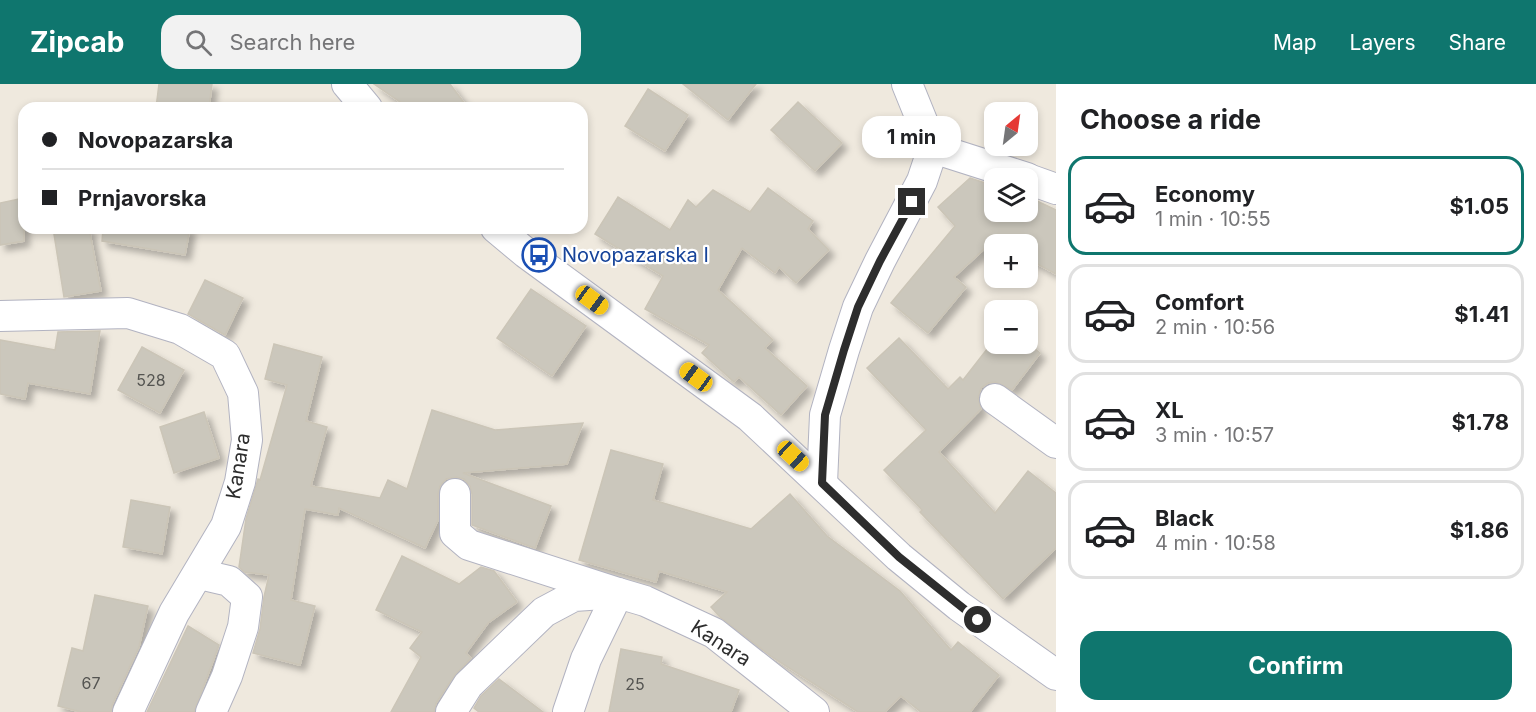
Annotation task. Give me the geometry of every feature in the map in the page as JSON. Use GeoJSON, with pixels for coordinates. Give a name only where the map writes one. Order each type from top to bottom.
{"type":"FeatureCollection","features":[{"type":"Feature","properties":{"kind":"street"},"geometry":{"type":"LineString","coordinates":[[822,483],[825,415],[858,307],[922,181],[933,148],[908,84]]}},
{"type":"Feature","properties":{"kind":"street"},"geometry":{"type":"LineString","coordinates":[[933,148],[994,168]]}},
{"type":"Feature","properties":{"kind":"street"},"geometry":{"type":"LineString","coordinates":[[1038,183],[1056,189]]}},
{"type":"Feature","properties":{"kind":"street"},"geometry":{"type":"LineString","coordinates":[[503,234],[750,417],[899,557],[959,606],[1056,675]]}},
{"type":"Feature","properties":{"kind":"street","name":"Kanara"},"geometry":{"type":"LineString","coordinates":[[0,316],[128,313],[180,330],[225,355],[243,393],[247,441],[240,482],[226,526],[174,613],[128,712]]}},
{"type":"Feature","properties":{"kind":"street"},"geometry":{"type":"LineString","coordinates":[[995,399],[1056,443]]}},
{"type":"Feature","properties":{"kind":"street"},"geometry":{"type":"LineString","coordinates":[[455,494],[455,533],[469,545],[618,593],[586,659],[568,712]]}},
{"type":"Feature","properties":{"kind":"street"},"geometry":{"type":"LineString","coordinates":[[199,574],[229,581],[247,597],[243,627],[227,676],[211,712]]}},
{"type":"Feature","properties":{"kind":"street","name":"Kanara"},"geometry":{"type":"LineString","coordinates":[[451,712],[468,685],[544,612],[574,596],[618,593],[645,601],[714,633],[814,712]]}},
{"type":"Feature","properties":{"kind":"building"},"geometry":{"type":"Polygon","coordinates":[[[159,84],[212,84],[210,102],[157,102],[159,84]]]}},
{"type":"Feature","properties":{"kind":"building"},"geometry":{"type":"Polygon","coordinates":[[[374,84],[450,84],[464,102],[400,102],[374,84]]]}},
{"type":"Feature","properties":{"kind":"building"},"geometry":{"type":"Polygon","coordinates":[[[683,84],[756,84],[728,120],[683,84]]]}},
{"type":"Feature","properties":{"kind":"building"},"geometry":{"type":"Polygon","coordinates":[[[648,89],[688,115],[665,151],[625,126],[648,89]]]}},
{"type":"Feature","properties":{"kind":"building"},"geometry":{"type":"Polygon","coordinates":[[[798,102],[842,143],[815,171],[771,130],[798,102]]]}},
{"type":"Feature","properties":{"kind":"building"},"geometry":{"type":"Polygon","coordinates":[[[970,178],[984,183],[984,222],[1038,222],[1038,201],[1056,210],[1056,274],[1038,264],[1038,234],[984,234],[984,249],[954,277],[966,287],[928,333],[891,303],[955,226],[938,207],[970,178]]]}},
{"type":"Feature","properties":{"kind":"building"},"geometry":{"type":"Polygon","coordinates":[[[768,188],[813,221],[808,229],[829,250],[796,283],[779,267],[775,273],[742,248],[718,290],[773,340],[765,348],[807,386],[781,415],[739,377],[734,382],[702,353],[709,345],[645,309],[663,276],[595,234],[618,197],[670,230],[688,200],[696,207],[713,190],[750,212],[768,188]]]}},
{"type":"Feature","properties":{"kind":"building"},"geometry":{"type":"Polygon","coordinates":[[[18,199],[18,234],[24,234],[24,241],[0,245],[0,203],[18,199]]]}},
{"type":"Feature","properties":{"kind":"building"},"geometry":{"type":"Polygon","coordinates":[[[54,234],[90,234],[101,291],[64,297],[54,234]]]}},
{"type":"Feature","properties":{"kind":"building"},"geometry":{"type":"Polygon","coordinates":[[[103,234],[189,234],[185,255],[102,241],[103,234]]]}},
{"type":"Feature","properties":{"kind":"building"},"geometry":{"type":"Polygon","coordinates":[[[205,280],[243,298],[225,335],[188,314],[205,280]]]}},
{"type":"Feature","properties":{"kind":"building"},"geometry":{"type":"Polygon","coordinates":[[[531,289],[586,326],[552,376],[497,338],[531,289]]]}},
{"type":"Feature","properties":{"kind":"building"},"geometry":{"type":"Polygon","coordinates":[[[100,331],[90,394],[28,383],[25,399],[0,394],[0,340],[55,350],[58,332],[100,331]]]}},
{"type":"Feature","properties":{"kind":"building"},"geometry":{"type":"Polygon","coordinates":[[[899,338],[948,389],[960,377],[963,380],[984,353],[1040,353],[1012,390],[996,382],[988,383],[981,388],[978,398],[981,409],[939,452],[995,513],[1028,471],[1056,493],[1056,548],[1003,599],[920,512],[922,510],[884,470],[926,430],[867,368],[899,338]]]}},
{"type":"Feature","properties":{"kind":"building"},"geometry":{"type":"Polygon","coordinates":[[[274,344],[322,357],[306,421],[327,427],[311,486],[380,498],[388,480],[407,489],[432,410],[495,430],[583,423],[567,464],[463,473],[551,506],[535,548],[472,525],[470,486],[464,479],[456,477],[446,479],[440,486],[438,520],[425,548],[339,508],[338,515],[305,509],[291,600],[315,606],[300,665],[253,653],[260,629],[269,575],[244,572],[239,567],[246,519],[258,479],[260,480],[287,385],[265,379],[274,344]]]}},
{"type":"Feature","properties":{"kind":"building"},"geometry":{"type":"Polygon","coordinates":[[[142,347],[184,370],[160,413],[118,390],[142,347]]]}},
{"type":"Feature","properties":{"kind":"building"},"geometry":{"type":"Polygon","coordinates":[[[204,412],[219,458],[174,473],[160,427],[204,412]]]}},
{"type":"Feature","properties":{"kind":"building"},"geometry":{"type":"Polygon","coordinates":[[[611,450],[663,464],[653,500],[751,529],[790,494],[827,536],[900,591],[951,650],[958,642],[999,675],[970,712],[921,712],[901,696],[885,712],[858,712],[772,657],[720,617],[711,607],[727,592],[659,571],[656,582],[579,560],[611,450]]]}},
{"type":"Feature","properties":{"kind":"building"},"geometry":{"type":"Polygon","coordinates":[[[131,500],[170,507],[162,554],[123,547],[131,500]]]}},
{"type":"Feature","properties":{"kind":"building"},"geometry":{"type":"Polygon","coordinates":[[[402,556],[459,584],[481,567],[494,571],[517,602],[488,623],[466,653],[471,658],[454,676],[436,703],[434,712],[391,712],[421,657],[410,648],[422,632],[376,610],[402,556]]]}},
{"type":"Feature","properties":{"kind":"building"},"geometry":{"type":"Polygon","coordinates":[[[95,595],[148,606],[139,647],[112,705],[111,712],[81,712],[58,706],[72,648],[83,651],[95,595]]]}},
{"type":"Feature","properties":{"kind":"building"},"geometry":{"type":"Polygon","coordinates":[[[188,626],[219,645],[194,712],[147,712],[188,626]]]}},
{"type":"Feature","properties":{"kind":"building"},"geometry":{"type":"Polygon","coordinates":[[[621,649],[662,657],[661,664],[739,690],[731,712],[609,712],[621,649]]]}},
{"type":"Feature","properties":{"kind":"building"},"geometry":{"type":"Polygon","coordinates":[[[499,679],[543,712],[479,712],[474,708],[481,696],[499,679]]]}},
{"type":"Feature","properties":{"kind":"place","name":"Novopazarska I"},"geometry":{"type":"Point","coordinates":[539,255]}},
{"type":"Feature","properties":{"kind":"route"},"geometry":{"type":"LineString","coordinates":[[912,202],[858,307],[844,350],[825,415],[822,483],[899,557],[978,620]]}}]}
